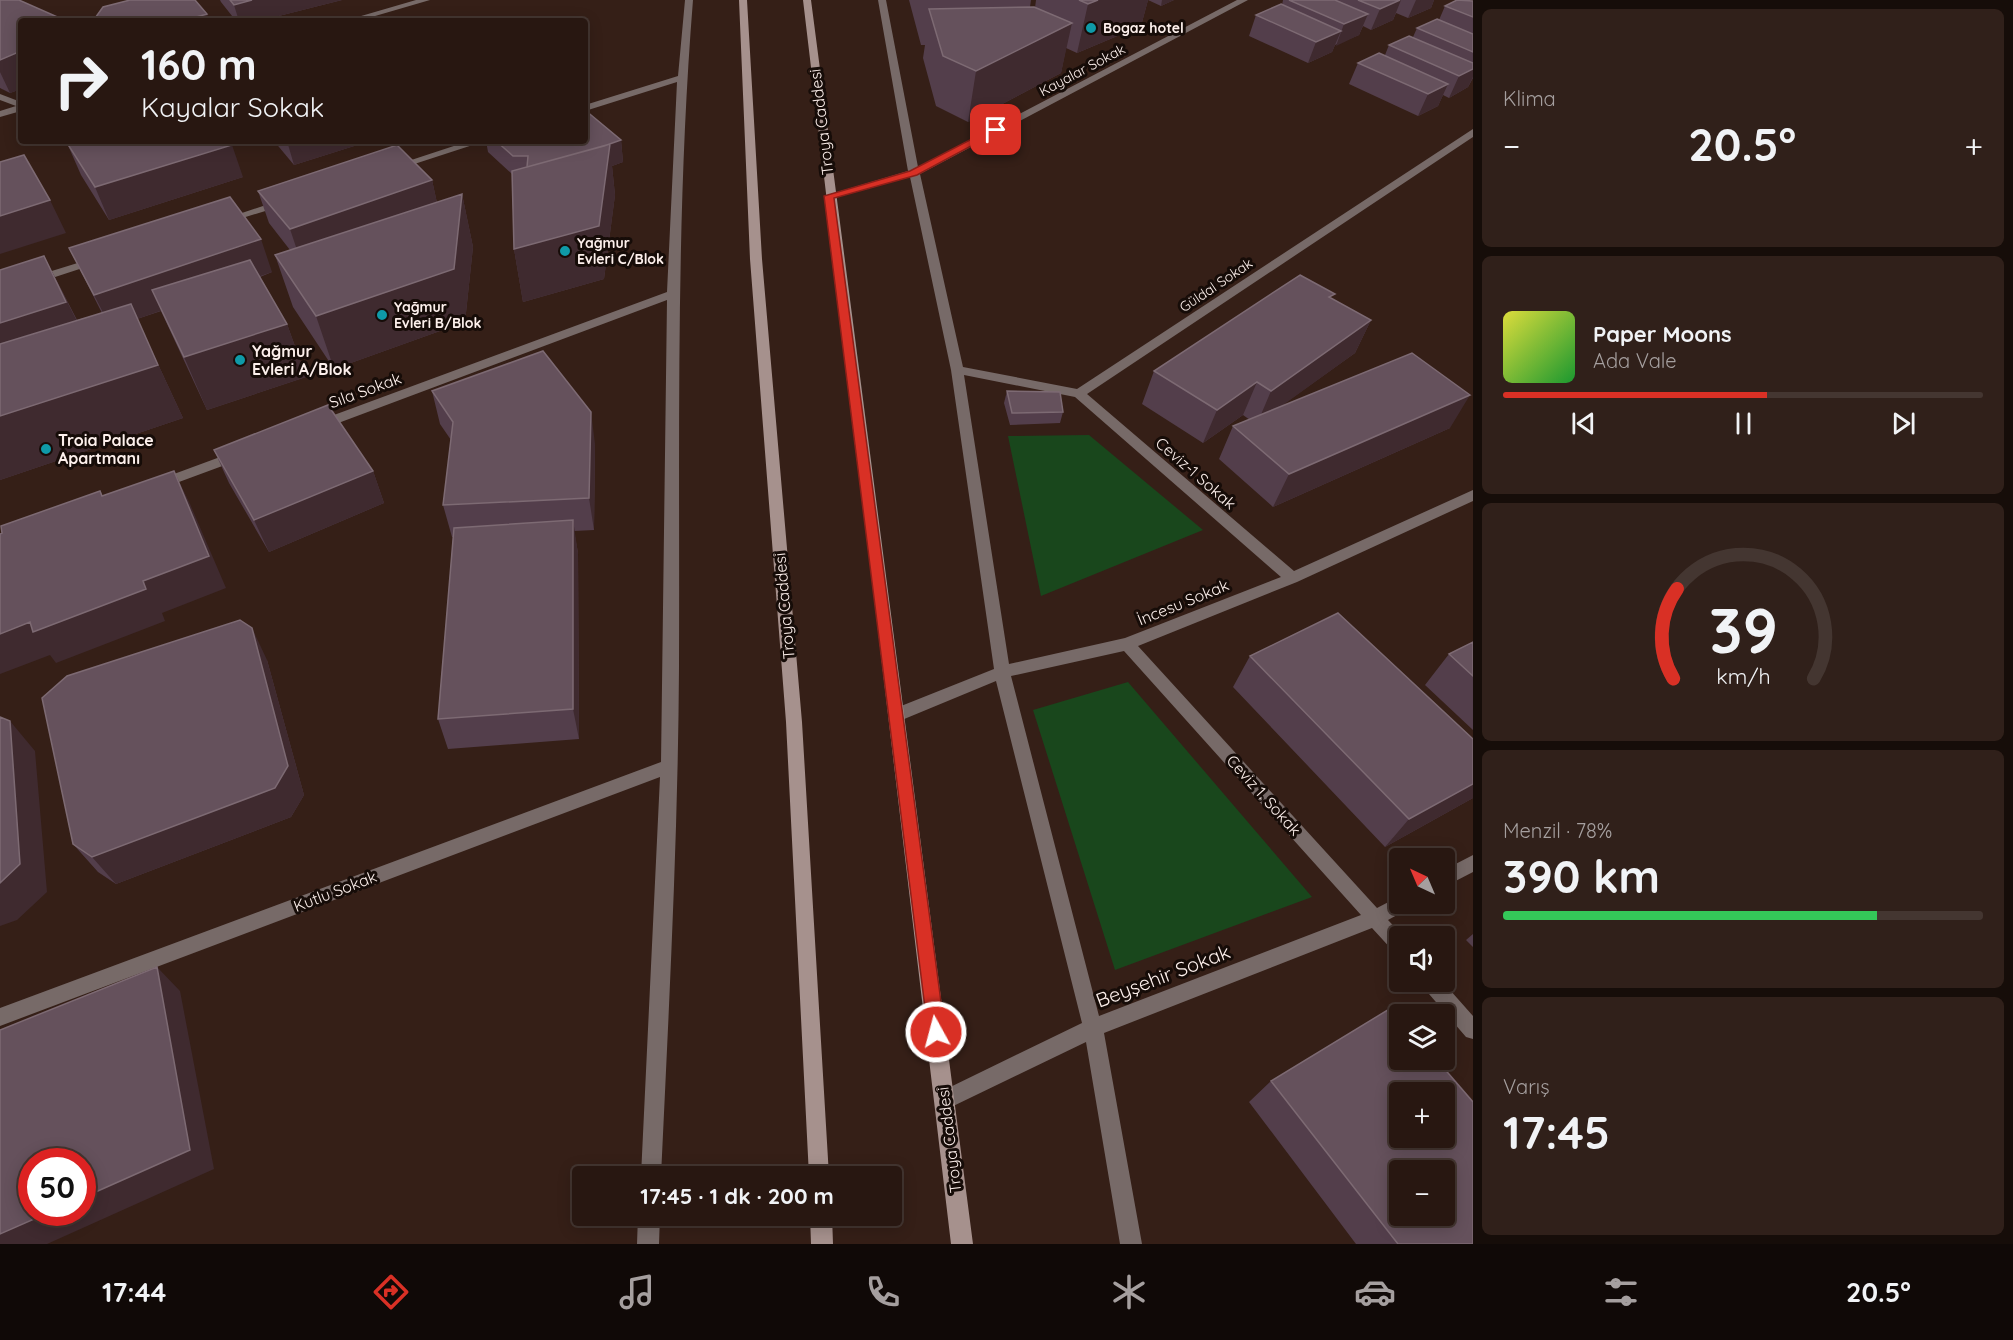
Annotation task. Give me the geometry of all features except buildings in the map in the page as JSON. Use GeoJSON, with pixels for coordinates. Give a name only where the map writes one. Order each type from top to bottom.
{"type":"FeatureCollection","features":[{"type":"Feature","properties":{"kind":"main road","name":"Troya Caddesi"},"geometry":{"type":"LineString","coordinates":[[743,0],[756,259],[794,722],[818,1166]]}},
{"type":"Feature","properties":{"kind":"main road","name":"Troya Caddesi"},"geometry":{"type":"LineString","coordinates":[[807,0],[829,196],[897,715],[962,1244]]}},
{"type":"Feature","properties":{"kind":"main road"},"geometry":{"type":"LineString","coordinates":[[821,1226],[822,1244]]}},
{"type":"Feature","properties":{"kind":"street"},"geometry":{"type":"LineString","coordinates":[[359,18],[426,0]]}},
{"type":"Feature","properties":{"kind":"street"},"geometry":{"type":"LineString","coordinates":[[651,1166],[670,766],[674,293],[681,78],[689,0]]}},
{"type":"Feature","properties":{"kind":"street"},"geometry":{"type":"LineString","coordinates":[[882,0],[914,173],[957,370],[1002,672],[1093,1028],[1131,1244]]}},
{"type":"Feature","properties":{"kind":"street","name":"Kayalar Sokak"},"geometry":{"type":"LineString","coordinates":[[829,196],[914,173],[1244,0]]}},
{"type":"Feature","properties":{"kind":"street"},"geometry":{"type":"LineString","coordinates":[[588,107],[681,78]]}},
{"type":"Feature","properties":{"kind":"street"},"geometry":{"type":"LineString","coordinates":[[0,97],[18,106]]}},
{"type":"Feature","properties":{"kind":"street"},"geometry":{"type":"LineString","coordinates":[[0,114],[18,108]]}},
{"type":"Feature","properties":{"kind":"street","name":"Güldal Sokak"},"geometry":{"type":"LineString","coordinates":[[1079,394],[1473,132]]}},
{"type":"Feature","properties":{"kind":"street"},"geometry":{"type":"LineString","coordinates":[[389,170],[471,144]]}},
{"type":"Feature","properties":{"kind":"street"},"geometry":{"type":"LineString","coordinates":[[206,226],[297,198]]}},
{"type":"Feature","properties":{"kind":"street"},"geometry":{"type":"LineString","coordinates":[[0,291],[114,255]]}},
{"type":"Feature","properties":{"kind":"street","name":"Sıla Sokak"},"geometry":{"type":"LineString","coordinates":[[303,431],[674,293]]}},
{"type":"Feature","properties":{"kind":"street"},"geometry":{"type":"LineString","coordinates":[[957,370],[1079,394]]}},
{"type":"Feature","properties":{"kind":"street","name":"Ceviz-1 Sokak"},"geometry":{"type":"LineString","coordinates":[[1079,394],[1292,578]]}},
{"type":"Feature","properties":{"kind":"street"},"geometry":{"type":"LineString","coordinates":[[146,490],[247,452]]}},
{"type":"Feature","properties":{"kind":"street","name":"İncesu Sokak"},"geometry":{"type":"LineString","coordinates":[[897,715],[1002,672],[1127,644],[1292,578],[1473,495]]}},
{"type":"Feature","properties":{"kind":"street","name":"Ceviz 1. Sokak"},"geometry":{"type":"LineString","coordinates":[[1127,644],[1389,934]]}},
{"type":"Feature","properties":{"kind":"street","name":"Kutlu Sokak"},"geometry":{"type":"LineString","coordinates":[[0,1017],[670,766]]}},
{"type":"Feature","properties":{"kind":"street"},"geometry":{"type":"LineString","coordinates":[[1455,873],[1473,863]]}},
{"type":"Feature","properties":{"kind":"street","name":"Beyşehir Sokak"},"geometry":{"type":"LineString","coordinates":[[945,1100],[1093,1028],[1375,918],[1389,910]]}},
{"type":"Feature","properties":{"kind":"street"},"geometry":{"type":"LineString","coordinates":[[1440,992],[1473,1029]]}},
{"type":"Feature","properties":{"kind":"street"},"geometry":{"type":"LineString","coordinates":[[648,1244],[649,1226]]}},
{"type":"Feature","properties":{"kind":"green space"},"geometry":{"type":"Polygon","coordinates":[[[1089,435],[1203,530],[1041,596],[1008,436],[1089,435]]]}},
{"type":"Feature","properties":{"kind":"green space"},"geometry":{"type":"Polygon","coordinates":[[[1128,682],[1312,897],[1115,970],[1033,710],[1128,682]]]}},
{"type":"Feature","properties":{"kind":"place","name":"Bogaz hotel"},"geometry":{"type":"Point","coordinates":[1091,28]}},
{"type":"Feature","properties":{"kind":"place","name":"Yağmur Evleri C/Blok"},"geometry":{"type":"Point","coordinates":[565,251]}},
{"type":"Feature","properties":{"kind":"place","name":"Yağmur Evleri B/Blok"},"geometry":{"type":"Point","coordinates":[382,315]}},
{"type":"Feature","properties":{"kind":"place","name":"Yağmur Evleri A/Blok"},"geometry":{"type":"Point","coordinates":[240,360]}},
{"type":"Feature","properties":{"kind":"place","name":"Troia Palace Apartmanı"},"geometry":{"type":"Point","coordinates":[46,449]}},
{"type":"Feature","properties":{"kind":"route"},"geometry":{"type":"LineString","coordinates":[[936,1032],[829,196],[914,173],[996,130]]}}]}
